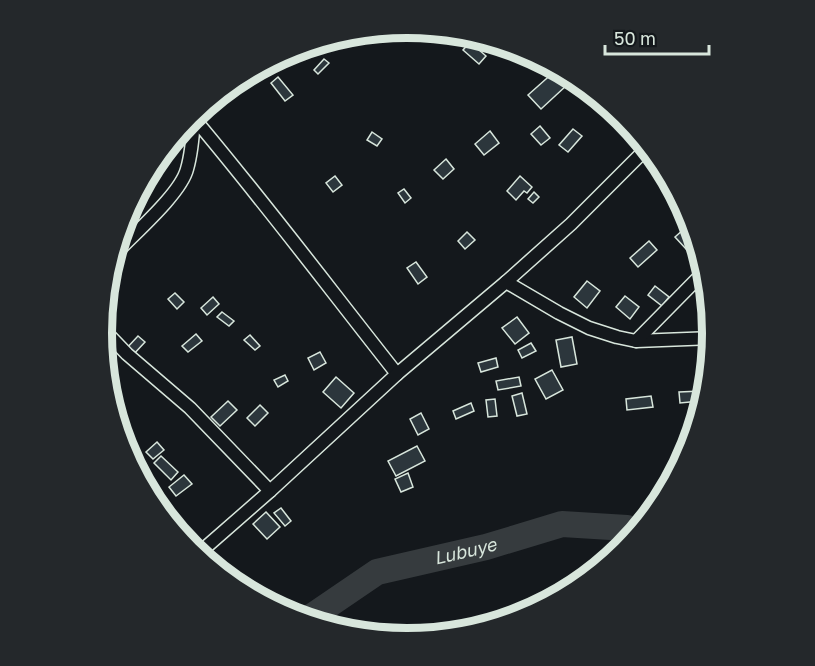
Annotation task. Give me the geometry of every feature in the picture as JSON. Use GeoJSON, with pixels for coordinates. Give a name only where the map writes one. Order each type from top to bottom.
{"type":"FeatureCollection","features":[{"type":"Feature","properties":{"kind":"street"},"geometry":{"type":"LineString","coordinates":[[199,124],[397,374]]}},
{"type":"Feature","properties":{"kind":"street"},"geometry":{"type":"LineString","coordinates":[[127,242],[178,188],[187,171],[193,130]]}},
{"type":"Feature","properties":{"kind":"street"},"geometry":{"type":"LineString","coordinates":[[205,548],[397,374],[571,224],[642,153]]}},
{"type":"Feature","properties":{"kind":"street"},"geometry":{"type":"LineString","coordinates":[[636,341],[698,279]]}},
{"type":"Feature","properties":{"kind":"street"},"geometry":{"type":"LineString","coordinates":[[506,282],[589,328],[636,341],[703,338]]}},
{"type":"Feature","properties":{"kind":"street"},"geometry":{"type":"LineString","coordinates":[[112,339],[190,408],[270,491]]}},
{"type":"Feature","properties":{"kind":"building"},"geometry":{"type":"Polygon","coordinates":[[[468,44],[474,45],[486,56],[479,64],[463,50],[468,44]]]}},
{"type":"Feature","properties":{"kind":"building"},"geometry":{"type":"Polygon","coordinates":[[[324,59],[329,63],[318,74],[314,70],[324,59]]]}},
{"type":"Feature","properties":{"kind":"building"},"geometry":{"type":"Polygon","coordinates":[[[551,75],[567,85],[541,109],[528,95],[551,75]]]}},
{"type":"Feature","properties":{"kind":"building"},"geometry":{"type":"Polygon","coordinates":[[[278,77],[293,95],[285,101],[271,83],[278,77]]]}},
{"type":"Feature","properties":{"kind":"building"},"geometry":{"type":"Polygon","coordinates":[[[540,126],[550,138],[541,145],[531,134],[540,126]]]}},
{"type":"Feature","properties":{"kind":"building"},"geometry":{"type":"Polygon","coordinates":[[[573,129],[582,136],[568,152],[559,145],[573,129]]]}},
{"type":"Feature","properties":{"kind":"building"},"geometry":{"type":"Polygon","coordinates":[[[490,131],[499,143],[484,155],[475,144],[490,131]]]}},
{"type":"Feature","properties":{"kind":"building"},"geometry":{"type":"Polygon","coordinates":[[[372,132],[382,139],[377,146],[367,140],[372,132]]]}},
{"type":"Feature","properties":{"kind":"building"},"geometry":{"type":"Polygon","coordinates":[[[446,159],[454,169],[443,179],[434,170],[446,159]]]}},
{"type":"Feature","properties":{"kind":"building"},"geometry":{"type":"Polygon","coordinates":[[[335,176],[342,185],[333,192],[326,183],[335,176]]]}},
{"type":"Feature","properties":{"kind":"building"},"geometry":{"type":"Polygon","coordinates":[[[520,176],[532,187],[527,193],[524,191],[516,200],[507,191],[520,176]]]}},
{"type":"Feature","properties":{"kind":"building"},"geometry":{"type":"Polygon","coordinates":[[[404,189],[411,198],[405,203],[398,193],[404,189]]]}},
{"type":"Feature","properties":{"kind":"building"},"geometry":{"type":"Polygon","coordinates":[[[534,192],[539,197],[533,203],[528,199],[534,192]]]}},
{"type":"Feature","properties":{"kind":"building"},"geometry":{"type":"Polygon","coordinates":[[[684,229],[689,246],[686,249],[675,237],[684,229]]]}},
{"type":"Feature","properties":{"kind":"building"},"geometry":{"type":"Polygon","coordinates":[[[467,232],[475,240],[465,249],[458,241],[467,232]]]}},
{"type":"Feature","properties":{"kind":"building"},"geometry":{"type":"Polygon","coordinates":[[[649,241],[657,250],[638,267],[630,258],[649,241]]]}},
{"type":"Feature","properties":{"kind":"building"},"geometry":{"type":"Polygon","coordinates":[[[416,262],[427,277],[418,284],[407,268],[416,262]]]}},
{"type":"Feature","properties":{"kind":"building"},"geometry":{"type":"Polygon","coordinates":[[[587,281],[600,291],[587,308],[574,297],[587,281]]]}},
{"type":"Feature","properties":{"kind":"building"},"geometry":{"type":"Polygon","coordinates":[[[655,286],[669,297],[662,306],[648,295],[655,286]]]}},
{"type":"Feature","properties":{"kind":"building"},"geometry":{"type":"Polygon","coordinates":[[[175,293],[184,302],[177,309],[168,299],[175,293]]]}},
{"type":"Feature","properties":{"kind":"building"},"geometry":{"type":"Polygon","coordinates":[[[625,296],[639,307],[630,319],[616,307],[625,296]]]}},
{"type":"Feature","properties":{"kind":"building"},"geometry":{"type":"Polygon","coordinates":[[[213,297],[219,304],[207,315],[201,308],[213,297]]]}},
{"type":"Feature","properties":{"kind":"building"},"geometry":{"type":"Polygon","coordinates":[[[222,312],[234,321],[229,326],[217,317],[222,312]]]}},
{"type":"Feature","properties":{"kind":"building"},"geometry":{"type":"Polygon","coordinates":[[[517,317],[529,333],[515,344],[502,328],[517,317]]]}},
{"type":"Feature","properties":{"kind":"building"},"geometry":{"type":"Polygon","coordinates":[[[196,334],[202,341],[188,352],[182,346],[196,334]]]}},
{"type":"Feature","properties":{"kind":"building"},"geometry":{"type":"Polygon","coordinates":[[[250,335],[260,346],[255,350],[244,340],[250,335]]]}},
{"type":"Feature","properties":{"kind":"building"},"geometry":{"type":"Polygon","coordinates":[[[138,336],[145,342],[132,356],[125,350],[138,336]]]}},
{"type":"Feature","properties":{"kind":"building"},"geometry":{"type":"Polygon","coordinates":[[[572,337],[577,364],[561,367],[556,340],[572,337]]]}},
{"type":"Feature","properties":{"kind":"building"},"geometry":{"type":"Polygon","coordinates":[[[531,343],[536,351],[522,358],[518,350],[531,343]]]}},
{"type":"Feature","properties":{"kind":"building"},"geometry":{"type":"Polygon","coordinates":[[[320,352],[326,363],[314,370],[308,358],[320,352]]]}},
{"type":"Feature","properties":{"kind":"building"},"geometry":{"type":"Polygon","coordinates":[[[496,358],[498,367],[481,372],[478,363],[496,358]]]}},
{"type":"Feature","properties":{"kind":"building"},"geometry":{"type":"Polygon","coordinates":[[[552,370],[563,390],[546,399],[535,379],[552,370]]]}},
{"type":"Feature","properties":{"kind":"building"},"geometry":{"type":"Polygon","coordinates":[[[285,375],[288,381],[278,387],[274,380],[285,375]]]}},
{"type":"Feature","properties":{"kind":"building"},"geometry":{"type":"Polygon","coordinates":[[[336,377],[354,393],[341,408],[323,392],[336,377]]]}},
{"type":"Feature","properties":{"kind":"building"},"geometry":{"type":"Polygon","coordinates":[[[519,377],[521,386],[498,390],[496,381],[519,377]]]}},
{"type":"Feature","properties":{"kind":"building"},"geometry":{"type":"Polygon","coordinates":[[[697,391],[695,402],[680,403],[679,392],[697,391]]]}},
{"type":"Feature","properties":{"kind":"building"},"geometry":{"type":"Polygon","coordinates":[[[522,393],[527,414],[517,416],[512,396],[522,393]]]}},
{"type":"Feature","properties":{"kind":"building"},"geometry":{"type":"Polygon","coordinates":[[[651,396],[653,407],[627,410],[626,399],[651,396]]]}},
{"type":"Feature","properties":{"kind":"building"},"geometry":{"type":"Polygon","coordinates":[[[495,399],[497,416],[488,417],[486,400],[495,399]]]}},
{"type":"Feature","properties":{"kind":"building"},"geometry":{"type":"Polygon","coordinates":[[[228,401],[237,410],[220,426],[211,417],[228,401]]]}},
{"type":"Feature","properties":{"kind":"building"},"geometry":{"type":"Polygon","coordinates":[[[471,403],[474,411],[456,419],[453,411],[471,403]]]}},
{"type":"Feature","properties":{"kind":"building"},"geometry":{"type":"Polygon","coordinates":[[[260,405],[268,413],[255,426],[247,418],[260,405]]]}},
{"type":"Feature","properties":{"kind":"building"},"geometry":{"type":"Polygon","coordinates":[[[421,413],[429,429],[418,435],[410,419],[421,413]]]}},
{"type":"Feature","properties":{"kind":"building"},"geometry":{"type":"Polygon","coordinates":[[[157,442],[164,450],[153,459],[146,452],[157,442]]]}},
{"type":"Feature","properties":{"kind":"building"},"geometry":{"type":"Polygon","coordinates":[[[417,446],[425,461],[396,476],[388,461],[417,446]]]}},
{"type":"Feature","properties":{"kind":"building"},"geometry":{"type":"Polygon","coordinates":[[[161,456],[178,472],[171,480],[154,463],[161,456]]]}},
{"type":"Feature","properties":{"kind":"building"},"geometry":{"type":"Polygon","coordinates":[[[408,473],[413,487],[401,492],[395,479],[408,473]]]}},
{"type":"Feature","properties":{"kind":"building"},"geometry":{"type":"Polygon","coordinates":[[[184,475],[192,484],[176,496],[169,487],[184,475]]]}},
{"type":"Feature","properties":{"kind":"building"},"geometry":{"type":"Polygon","coordinates":[[[281,508],[291,521],[285,526],[274,513],[281,508]]]}},
{"type":"Feature","properties":{"kind":"building"},"geometry":{"type":"Polygon","coordinates":[[[266,512],[280,527],[267,539],[253,524],[266,512]]]}},
{"type":"Feature","properties":{"kind":"waterway","name":"Lubuye"},"geometry":{"type":"LineString","coordinates":[[316,614],[377,572],[486,547],[562,524],[629,529]]}}]}
